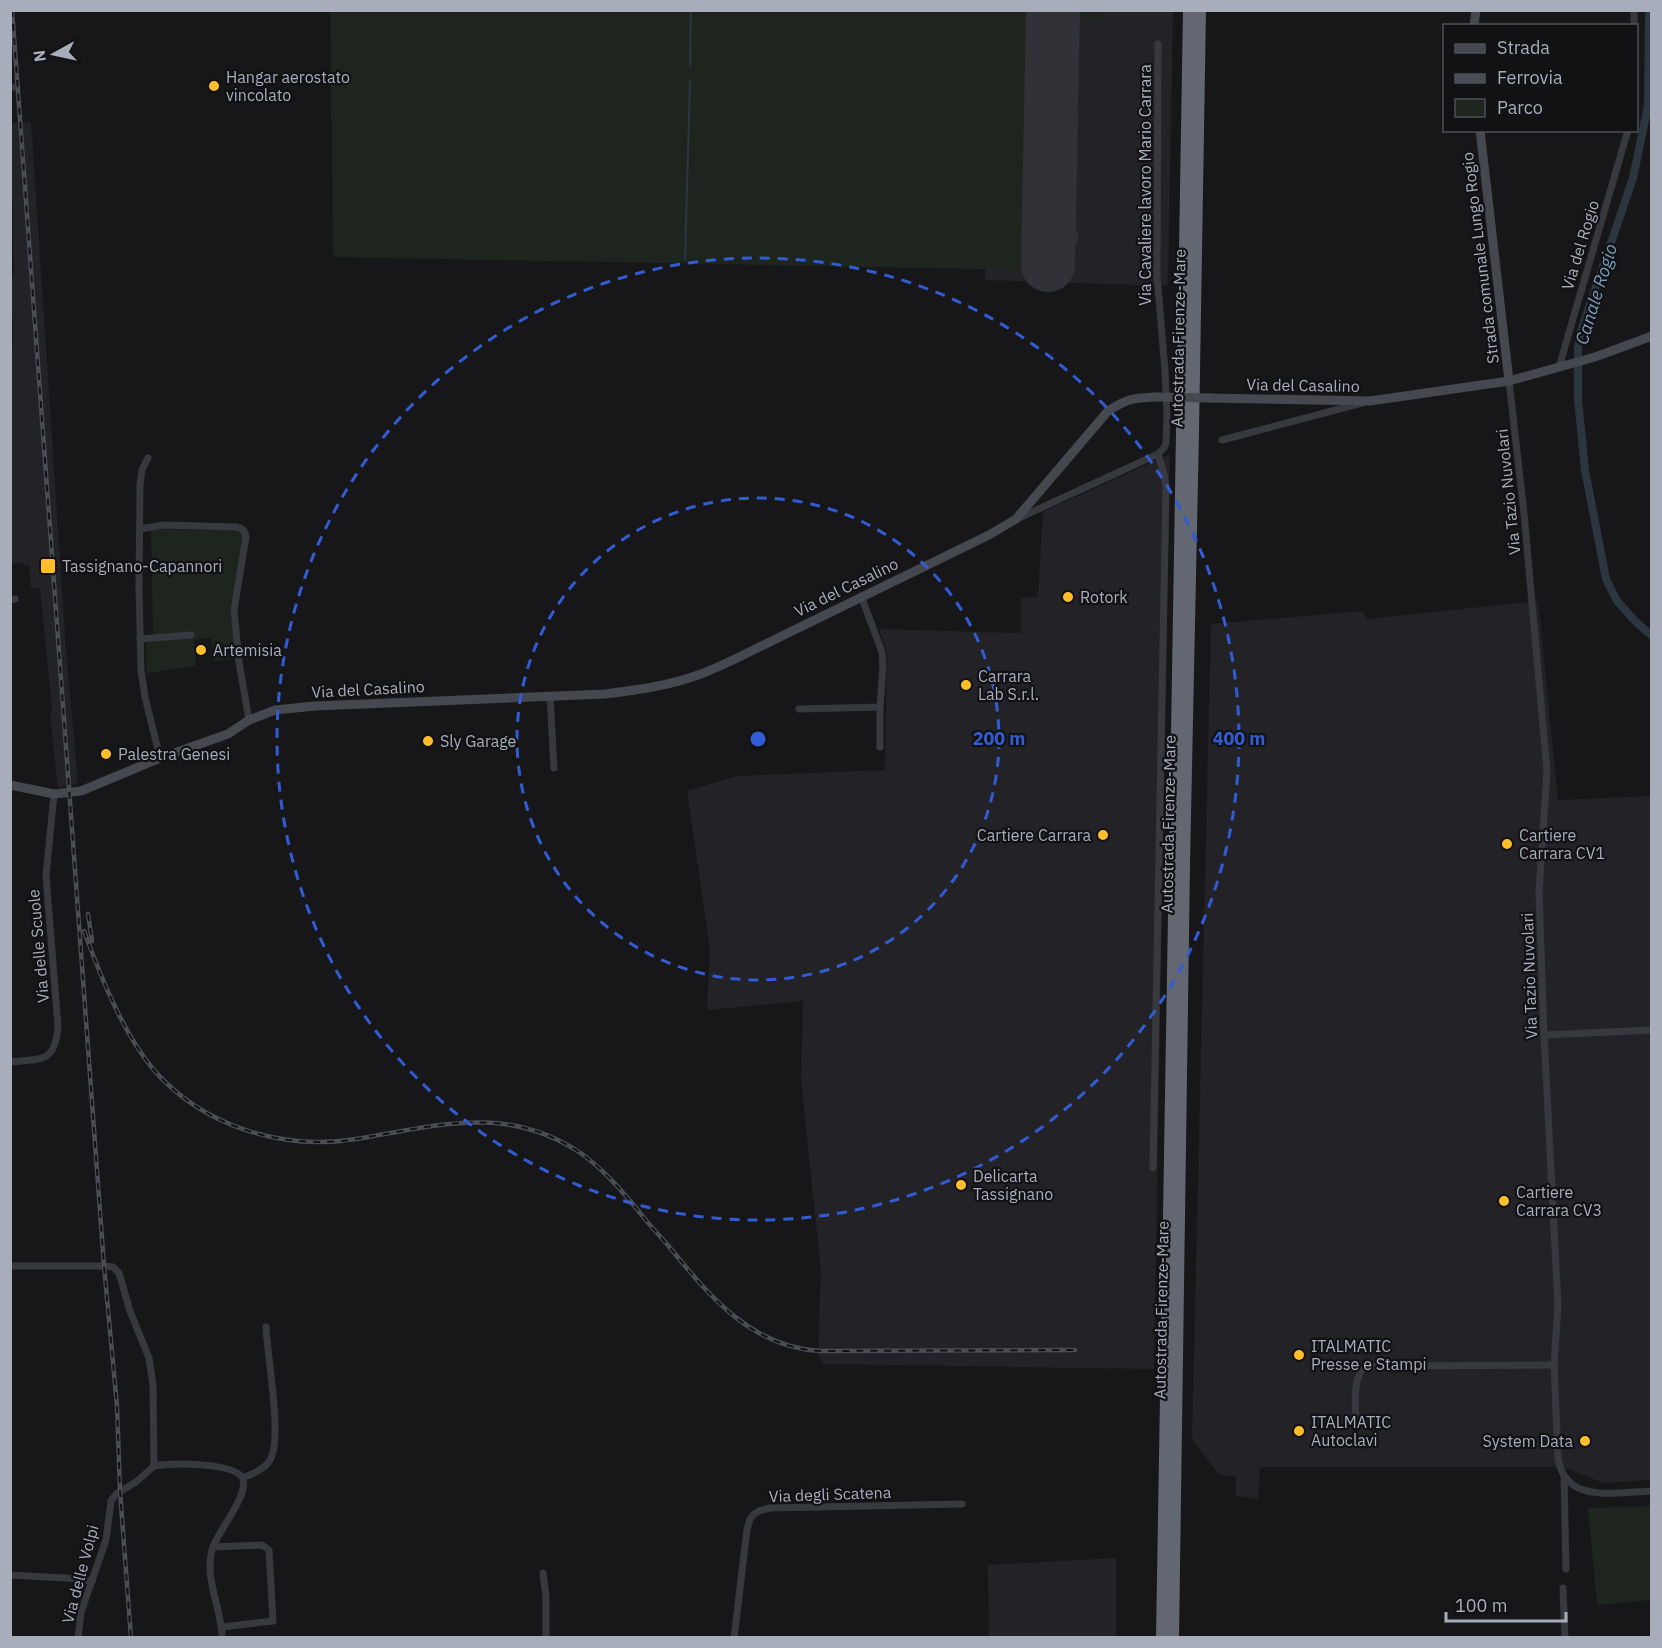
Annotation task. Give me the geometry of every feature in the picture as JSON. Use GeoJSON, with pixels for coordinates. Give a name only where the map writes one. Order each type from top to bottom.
{"type":"FeatureCollection","features":[{"type":"Feature","properties":{"kind":"highway","name":"Autostrada Firenze-Mare"},"geometry":{"type":"LineString","coordinates":[[1162,1638],[1189,10]]}},
{"type":"Feature","properties":{"kind":"highway","name":"Autostrada Firenze-Mare"},"geometry":{"type":"LineString","coordinates":[[1173,1638],[1184,864],[1200,10]]}},
{"type":"Feature","properties":{"kind":"street","name":"Via Cavaliere lavoro Mario Carrara"},"geometry":{"type":"LineString","coordinates":[[1158,44],[1157,274],[1167,416],[1166,444],[1158,454]]}},
{"type":"Feature","properties":{"kind":"street","name":"Strada comunale Lungo Rogio"},"geometry":{"type":"LineString","coordinates":[[1480,132],[1509,381]]}},
{"type":"Feature","properties":{"kind":"street","name":"Via del Rogio"},"geometry":{"type":"LineString","coordinates":[[1559,367],[1627,132]]}},
{"type":"Feature","properties":{"kind":"street","name":"Via del Casalino"},"geometry":{"type":"LineString","coordinates":[[10,785],[54,794],[81,791],[160,758],[228,734],[249,720],[275,710],[315,705],[605,694],[640,690],[697,676],[1016,519],[1108,411],[1122,401],[1157,397],[1370,401],[1509,381],[1584,360],[1652,336]]}},
{"type":"Feature","properties":{"kind":"street","name":"Via Tazio Nuvolari"},"geometry":{"type":"LineString","coordinates":[[1509,381],[1524,513],[1547,771],[1539,892],[1558,1305],[1554,1365],[1557,1457],[1563,1476],[1566,1569]]}},
{"type":"Feature","properties":{"kind":"street"},"geometry":{"type":"LineString","coordinates":[[1222,440],[1370,401]]}},
{"type":"Feature","properties":{"kind":"street"},"geometry":{"type":"LineString","coordinates":[[1016,519],[1158,454],[1166,487],[1153,1168]]}},
{"type":"Feature","properties":{"kind":"street"},"geometry":{"type":"LineString","coordinates":[[148,458],[142,470],[140,484],[141,670],[160,758]]}},
{"type":"Feature","properties":{"kind":"street"},"geometry":{"type":"LineString","coordinates":[[140,529],[164,525],[237,527],[242,528],[246,533],[234,610],[239,662],[249,720]]}},
{"type":"Feature","properties":{"kind":"street"},"geometry":{"type":"LineString","coordinates":[[861,596],[883,657],[880,747]]}},
{"type":"Feature","properties":{"kind":"street"},"geometry":{"type":"LineString","coordinates":[[140,639],[191,635]]}},
{"type":"Feature","properties":{"kind":"street"},"geometry":{"type":"LineString","coordinates":[[550,696],[554,768]]}},
{"type":"Feature","properties":{"kind":"street"},"geometry":{"type":"LineString","coordinates":[[799,709],[880,707]]}},
{"type":"Feature","properties":{"kind":"street","name":"Via delle Scuole"},"geometry":{"type":"LineString","coordinates":[[10,1062],[45,1058],[51,1054],[57,1040],[58,1026],[46,876],[54,794]]}},
{"type":"Feature","properties":{"kind":"street"},"geometry":{"type":"LineString","coordinates":[[1544,1035],[1652,1030]]}},
{"type":"Feature","properties":{"kind":"street"},"geometry":{"type":"LineString","coordinates":[[10,1266],[113,1267],[119,1273],[136,1330],[149,1358],[153,1385],[154,1466],[191,1465],[226,1468],[235,1471],[243,1478],[243,1489],[239,1500],[213,1547],[210,1564],[212,1585],[222,1626],[222,1638]]}},
{"type":"Feature","properties":{"kind":"street"},"geometry":{"type":"LineString","coordinates":[[243,1478],[260,1469],[270,1460],[274,1446],[275,1422],[266,1327]]}},
{"type":"Feature","properties":{"kind":"street"},"geometry":{"type":"LineString","coordinates":[[1356,1425],[1358,1375],[1367,1366],[1554,1365]]}},
{"type":"Feature","properties":{"kind":"street","name":"Via delle Volpi"},"geometry":{"type":"LineString","coordinates":[[78,1638],[81,1612],[106,1540],[113,1497],[136,1482],[154,1466]]}},
{"type":"Feature","properties":{"kind":"street"},"geometry":{"type":"LineString","coordinates":[[1563,1476],[1569,1483],[1584,1491],[1652,1491]]}},
{"type":"Feature","properties":{"kind":"street","name":"Via degli Scatena"},"geometry":{"type":"LineString","coordinates":[[734,1638],[747,1530],[750,1519],[759,1511],[776,1508],[962,1504]]}},
{"type":"Feature","properties":{"kind":"street"},"geometry":{"type":"LineString","coordinates":[[213,1547],[262,1545],[269,1550],[273,1621],[222,1626]]}},
{"type":"Feature","properties":{"kind":"street"},"geometry":{"type":"LineString","coordinates":[[543,1573],[546,1596],[546,1638]]}},
{"type":"Feature","properties":{"kind":"street"},"geometry":{"type":"LineString","coordinates":[[10,1575],[83,1579],[92,1582]]}},
{"type":"Feature","properties":{"kind":"street"},"geometry":{"type":"LineString","coordinates":[[1563,1588],[1565,1638]]}},
{"type":"Feature","properties":{"kind":"shaded area"},"geometry":{"type":"Polygon","coordinates":[[[989,11],[1173,11],[1168,286],[985,280],[989,11]]]}},
{"type":"Feature","properties":{"kind":"shaded area"},"geometry":{"type":"Polygon","coordinates":[[[31,122],[66,650],[78,783],[58,788],[40,588],[31,588],[29,565],[10,564],[10,371],[13,339],[11,275],[14,274],[10,123],[31,122]]]}},
{"type":"Feature","properties":{"kind":"shaded area"},"geometry":{"type":"Polygon","coordinates":[[[1170,454],[1154,1369],[824,1364],[818,1355],[821,1272],[801,1079],[803,1001],[707,1010],[710,950],[687,791],[737,776],[885,770],[887,652],[879,629],[1021,633],[1021,598],[1038,597],[1043,512],[1170,454]]]}},
{"type":"Feature","properties":{"kind":"shaded area"},"geometry":{"type":"Polygon","coordinates":[[[1538,601],[1558,800],[1651,796],[1651,1480],[1603,1483],[1569,1469],[1552,1467],[1260,1467],[1258,1499],[1236,1496],[1236,1477],[1218,1474],[1192,1439],[1211,624],[1363,611],[1366,619],[1538,601]]]}},
{"type":"Feature","properties":{"kind":"shaded area"},"geometry":{"type":"Polygon","coordinates":[[[1116,1558],[1116,1637],[989,1637],[988,1565],[1116,1558]]]}},
{"type":"Feature","properties":{"kind":"green space"},"geometry":{"type":"Polygon","coordinates":[[[330,11],[1038,11],[1034,270],[333,257],[330,11]]]}},
{"type":"Feature","properties":{"kind":"green space"},"geometry":{"type":"Polygon","coordinates":[[[1065,11],[1107,11],[1105,19],[1101,21],[1065,19],[1065,11]]]}},
{"type":"Feature","properties":{"kind":"green space"},"geometry":{"type":"Polygon","coordinates":[[[151,529],[237,530],[242,532],[244,540],[230,611],[238,654],[231,659],[214,661],[211,638],[194,640],[196,665],[147,673],[146,644],[153,641],[151,529]]]}},
{"type":"Feature","properties":{"kind":"green space"},"geometry":{"type":"Polygon","coordinates":[[[1651,1506],[1651,1600],[1597,1605],[1588,1508],[1651,1506]]]}},
{"type":"Feature","properties":{"kind":"waterway"},"geometry":{"type":"LineString","coordinates":[[690,66],[691,10]]}},
{"type":"Feature","properties":{"kind":"waterway","name":"Canale Rogio"},"geometry":{"type":"LineString","coordinates":[[1649,10],[1648,106],[1633,178],[1580,334],[1578,399],[1585,470],[1606,579],[1617,601],[1652,636]]}},
{"type":"Feature","properties":{"kind":"waterway"},"geometry":{"type":"LineString","coordinates":[[685,260],[690,81]]}},
{"type":"Feature","properties":{"kind":"taxiway"},"geometry":{"type":"LineString","coordinates":[[1048,236],[1068,237]]}},
{"type":"Feature","properties":{"kind":"runway"},"geometry":{"type":"LineString","coordinates":[[1048,265],[1053,10]]}},
{"type":"Feature","properties":{"kind":"railway"},"geometry":{"type":"LineString","coordinates":[[12,10],[104,1266],[117,1406],[120,1491],[131,1638]]}},
{"type":"Feature","properties":{"kind":"railway"},"geometry":{"type":"LineString","coordinates":[[88,914],[92,941]]}},
{"type":"Feature","properties":{"kind":"railway"},"geometry":{"type":"LineString","coordinates":[[84,931],[113,1003],[142,1055],[153,1069],[195,1106],[245,1130],[272,1137],[328,1142],[471,1122],[499,1123],[526,1128],[554,1138],[582,1154],[620,1190],[718,1302],[754,1330],[774,1340],[820,1351],[1075,1350]]}},
{"type":"Feature","properties":{"kind":"place","name":"Hangar aerostato vincolato"},"geometry":{"type":"Point","coordinates":[214,86]}},
{"type":"Feature","properties":{"kind":"place","name":"Tassignano-Capannori"},"geometry":{"type":"Point","coordinates":[48,566]}},
{"type":"Feature","properties":{"kind":"place","name":"Rotork"},"geometry":{"type":"Point","coordinates":[1068,597]}},
{"type":"Feature","properties":{"kind":"place","name":"Artemisia"},"geometry":{"type":"Point","coordinates":[201,650]}},
{"type":"Feature","properties":{"kind":"place","name":"Carrara Lab S.r.l."},"geometry":{"type":"Point","coordinates":[966,685]}},
{"type":"Feature","properties":{"kind":"place","name":"Sly Garage"},"geometry":{"type":"Point","coordinates":[428,741]}},
{"type":"Feature","properties":{"kind":"place","name":"Palestra Genesi"},"geometry":{"type":"Point","coordinates":[106,754]}},
{"type":"Feature","properties":{"kind":"place","name":"Cartiere Carrara"},"geometry":{"type":"Point","coordinates":[1103,835]}},
{"type":"Feature","properties":{"kind":"place","name":"Cartiere Carrara CV1"},"geometry":{"type":"Point","coordinates":[1507,844]}},
{"type":"Feature","properties":{"kind":"place","name":"Delicarta Tassignano"},"geometry":{"type":"Point","coordinates":[961,1185]}},
{"type":"Feature","properties":{"kind":"place","name":"Cartiere Carrara CV3"},"geometry":{"type":"Point","coordinates":[1504,1201]}},
{"type":"Feature","properties":{"kind":"place","name":"ITALMATIC Presse e Stampi"},"geometry":{"type":"Point","coordinates":[1299,1355]}},
{"type":"Feature","properties":{"kind":"place","name":"ITALMATIC Autoclavi"},"geometry":{"type":"Point","coordinates":[1299,1431]}},
{"type":"Feature","properties":{"kind":"place","name":"System Data"},"geometry":{"type":"Point","coordinates":[1585,1441]}}]}
